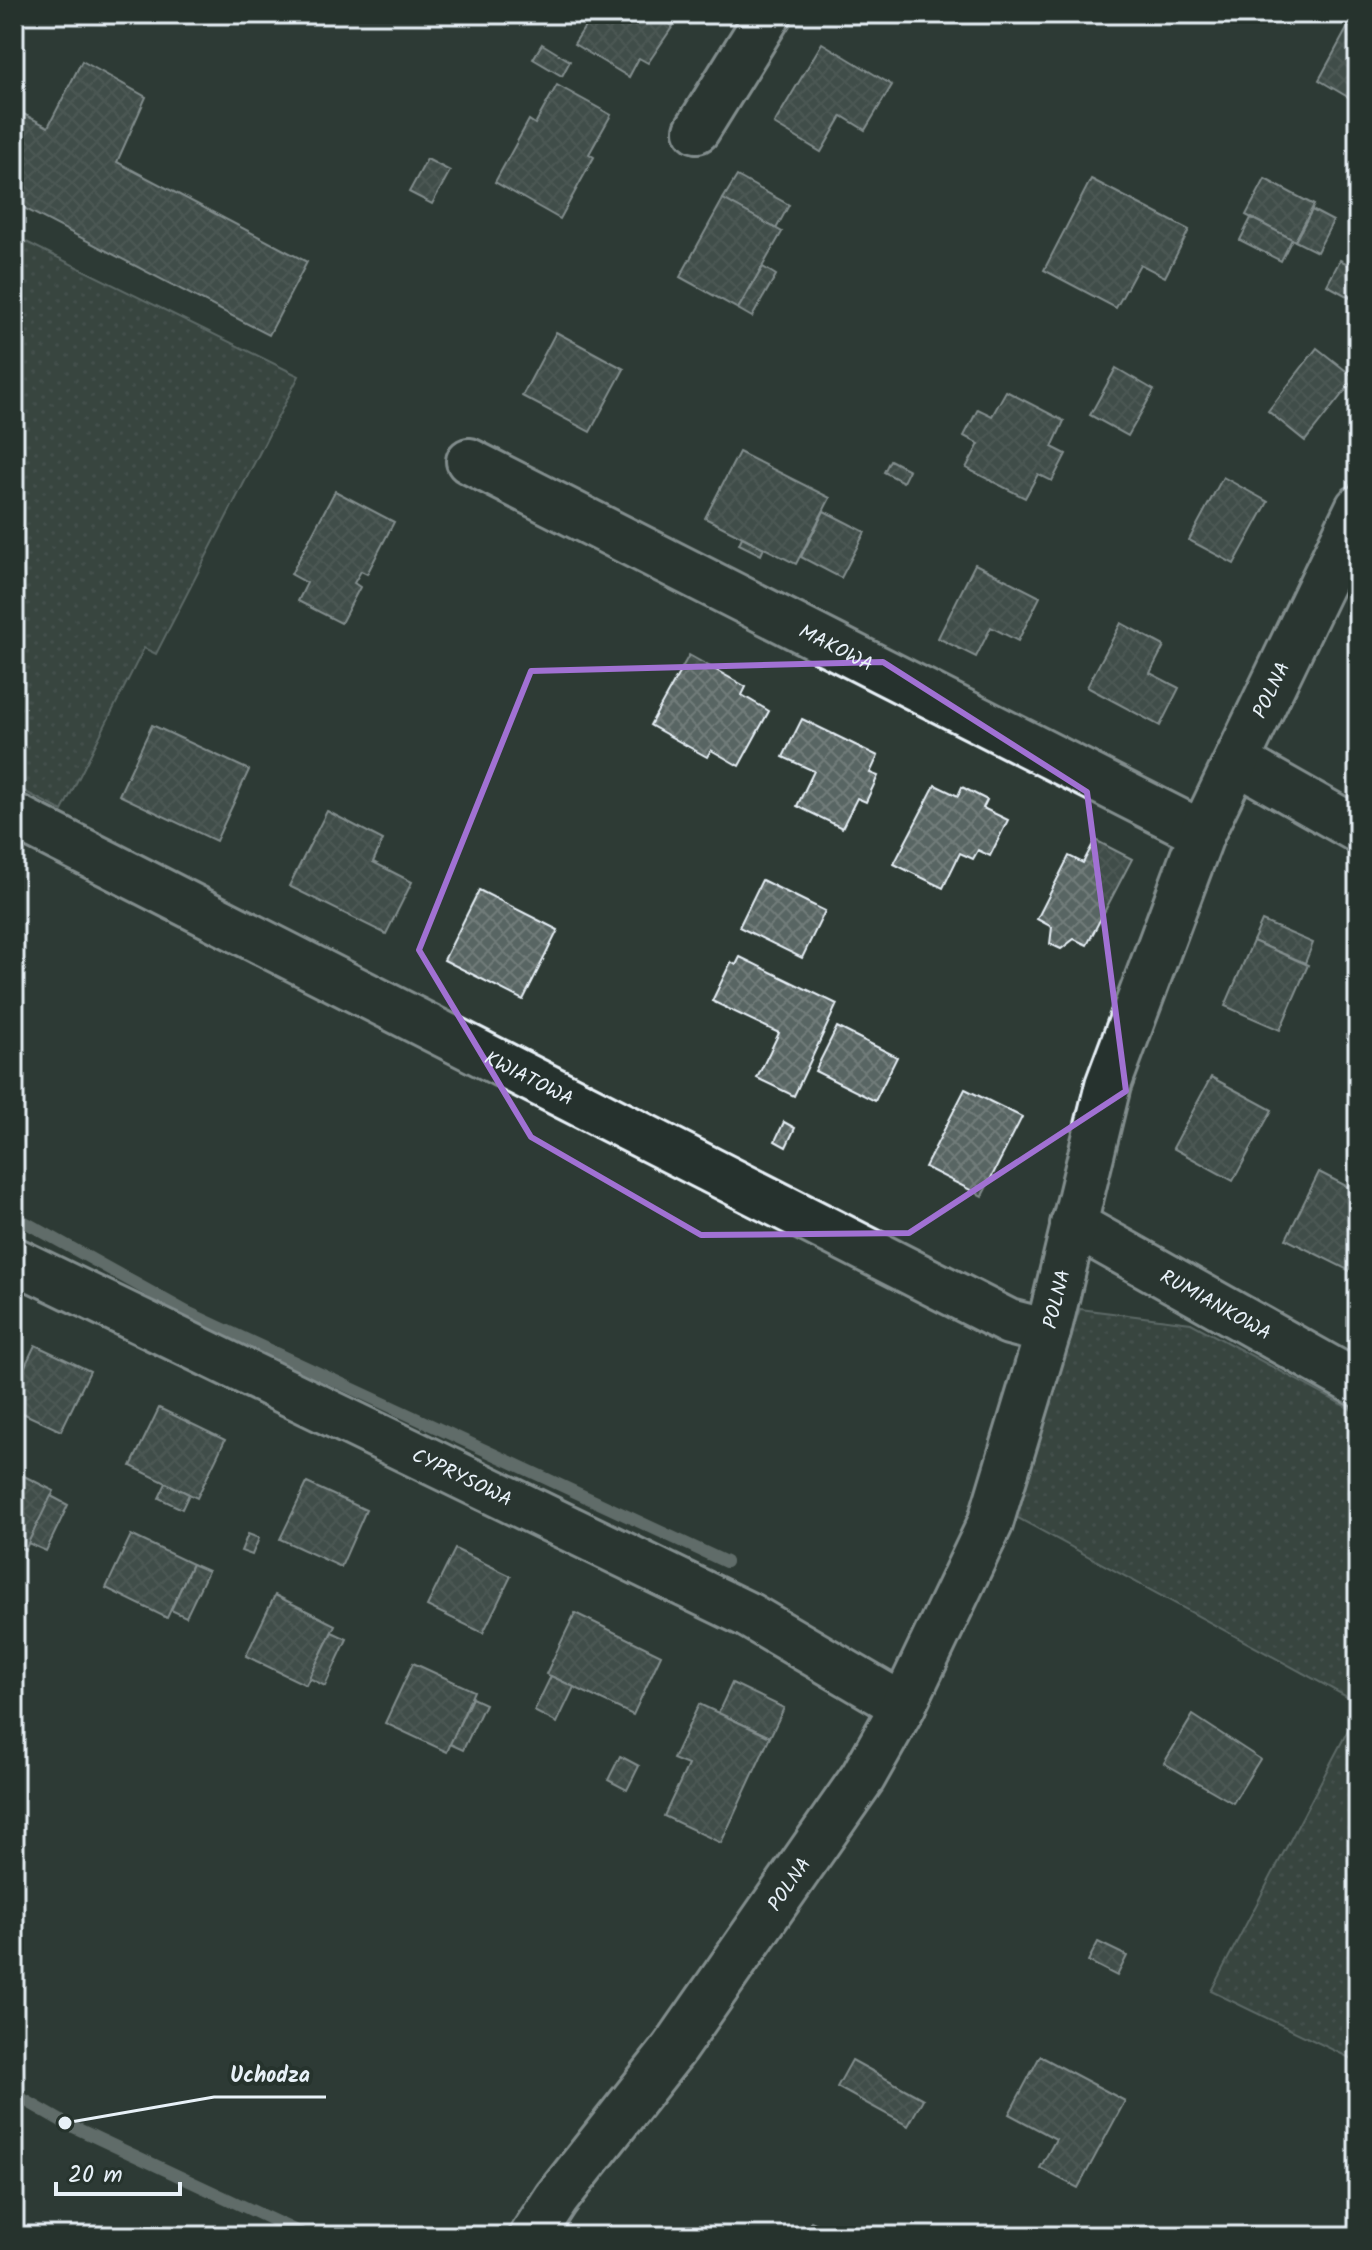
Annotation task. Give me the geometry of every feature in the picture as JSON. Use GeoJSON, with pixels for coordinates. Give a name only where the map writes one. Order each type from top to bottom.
{"type":"FeatureCollection","features":[{"type":"Feature","properties":{"kind":"street"},"geometry":{"type":"LineString","coordinates":[[697,130],[769,14]]}},
{"type":"Feature","properties":{"kind":"street","name":"MAKOWA"},"geometry":{"type":"LineString","coordinates":[[469,461],[1202,833]]}},
{"type":"Feature","properties":{"kind":"street","name":"POLNA"},"geometry":{"type":"LineString","coordinates":[[532,2236],[556,2199],[674,2049],[863,1777],[903,1706],[990,1524],[1048,1332],[1108,1085],[1202,833],[1358,508]]}},
{"type":"Feature","properties":{"kind":"street"},"geometry":{"type":"LineString","coordinates":[[1238,762],[1358,830]]}},
{"type":"Feature","properties":{"kind":"street","name":"KWIATOWA"},"geometry":{"type":"LineString","coordinates":[[14,816],[1009,1322],[1048,1332]]}},
{"type":"Feature","properties":{"kind":"street","name":"RUMIANKOWA"},"geometry":{"type":"LineString","coordinates":[[1073,1224],[1358,1384]]}},
{"type":"Feature","properties":{"kind":"street","name":"CYPRYSOWA"},"geometry":{"type":"LineString","coordinates":[[14,1260],[736,1609],[903,1706]]}},
{"type":"Feature","properties":{"kind":"highlighted area"},"geometry":{"type":"Polygon","coordinates":[[[883,662],[1087,792],[1126,1091],[909,1233],[701,1235],[531,1137],[419,950],[531,671],[883,662]]]}},
{"type":"Feature","properties":{"kind":"shaded area"},"geometry":{"type":"Polygon","coordinates":[[[14,236],[299,376],[156,654],[144,648],[62,811],[14,786],[14,236]]]}},
{"type":"Feature","properties":{"kind":"shaded area"},"geometry":{"type":"Polygon","coordinates":[[[1080,1309],[1191,1323],[1358,1413],[1358,1703],[1007,1512],[1080,1309]]]}},
{"type":"Feature","properties":{"kind":"shaded area"},"geometry":{"type":"Polygon","coordinates":[[[1358,1711],[1358,2062],[1211,1991],[1358,1711]]]}},
{"type":"Feature","properties":{"kind":"building"},"geometry":{"type":"Polygon","coordinates":[[[593,14],[654,14],[673,26],[648,63],[639,58],[629,77],[574,44],[593,14]]]}},
{"type":"Feature","properties":{"kind":"building"},"geometry":{"type":"Polygon","coordinates":[[[654,14],[680,14],[673,26],[654,14]]]}},
{"type":"Feature","properties":{"kind":"building"},"geometry":{"type":"Polygon","coordinates":[[[1350,23],[1358,27],[1358,103],[1319,80],[1350,23]]]}},
{"type":"Feature","properties":{"kind":"building"},"geometry":{"type":"Polygon","coordinates":[[[822,43],[892,85],[865,130],[842,116],[821,152],[774,124],[822,43]]]}},
{"type":"Feature","properties":{"kind":"building"},"geometry":{"type":"Polygon","coordinates":[[[542,44],[570,61],[562,76],[533,59],[542,44]]]}},
{"type":"Feature","properties":{"kind":"building"},"geometry":{"type":"Polygon","coordinates":[[[82,61],[146,97],[117,162],[307,262],[269,335],[14,203],[14,109],[48,127],[82,61]]]}},
{"type":"Feature","properties":{"kind":"building"},"geometry":{"type":"Polygon","coordinates":[[[557,85],[611,115],[589,154],[594,157],[560,219],[495,182],[529,120],[535,124],[557,85]]]}},
{"type":"Feature","properties":{"kind":"building"},"geometry":{"type":"Polygon","coordinates":[[[427,159],[450,171],[432,204],[409,192],[427,159]]]}},
{"type":"Feature","properties":{"kind":"building"},"geometry":{"type":"Polygon","coordinates":[[[737,176],[789,205],[776,229],[723,199],[737,176]]]}},
{"type":"Feature","properties":{"kind":"building"},"geometry":{"type":"Polygon","coordinates":[[[1091,179],[1189,230],[1165,277],[1140,264],[1116,308],[1044,270],[1091,179]]]}},
{"type":"Feature","properties":{"kind":"building"},"geometry":{"type":"Polygon","coordinates":[[[1265,179],[1314,205],[1295,241],[1246,215],[1265,179]]]}},
{"type":"Feature","properties":{"kind":"building"},"geometry":{"type":"Polygon","coordinates":[[[723,199],[782,232],[738,309],[680,277],[723,199]]]}},
{"type":"Feature","properties":{"kind":"building"},"geometry":{"type":"Polygon","coordinates":[[[1312,210],[1333,221],[1317,252],[1295,241],[1312,210]]]}},
{"type":"Feature","properties":{"kind":"building"},"geometry":{"type":"Polygon","coordinates":[[[1251,218],[1292,239],[1281,261],[1240,240],[1251,218]]]}},
{"type":"Feature","properties":{"kind":"building"},"geometry":{"type":"Polygon","coordinates":[[[1340,260],[1358,269],[1358,302],[1327,285],[1340,260]]]}},
{"type":"Feature","properties":{"kind":"building"},"geometry":{"type":"Polygon","coordinates":[[[763,267],[776,275],[752,317],[738,309],[763,267]]]}},
{"type":"Feature","properties":{"kind":"building"},"geometry":{"type":"Polygon","coordinates":[[[556,332],[624,369],[590,432],[522,396],[556,332]]]}},
{"type":"Feature","properties":{"kind":"building"},"geometry":{"type":"Polygon","coordinates":[[[1317,348],[1355,378],[1305,441],[1268,411],[1317,348]]]}},
{"type":"Feature","properties":{"kind":"building"},"geometry":{"type":"Polygon","coordinates":[[[1116,368],[1154,390],[1128,436],[1090,415],[1116,368]]]}},
{"type":"Feature","properties":{"kind":"building"},"geometry":{"type":"Polygon","coordinates":[[[1006,391],[1064,421],[1052,447],[1066,454],[1052,481],[1038,474],[1025,498],[966,468],[979,444],[964,436],[978,409],[992,416],[1006,391]]]}},
{"type":"Feature","properties":{"kind":"building"},"geometry":{"type":"Polygon","coordinates":[[[739,452],[830,498],[796,564],[705,518],[739,452]]]}},
{"type":"Feature","properties":{"kind":"building"},"geometry":{"type":"Polygon","coordinates":[[[890,460],[909,470],[903,482],[884,472],[890,460]]]}},
{"type":"Feature","properties":{"kind":"building"},"geometry":{"type":"Polygon","coordinates":[[[1223,477],[1268,502],[1234,564],[1189,540],[1223,477]]]}},
{"type":"Feature","properties":{"kind":"building"},"geometry":{"type":"Polygon","coordinates":[[[335,491],[394,522],[367,574],[361,571],[354,583],[360,587],[341,623],[298,601],[307,583],[291,574],[335,491]]]}},
{"type":"Feature","properties":{"kind":"building"},"geometry":{"type":"Polygon","coordinates":[[[824,511],[865,532],[841,578],[801,557],[824,511]]]}},
{"type":"Feature","properties":{"kind":"building"},"geometry":{"type":"Polygon","coordinates":[[[742,537],[764,548],[761,555],[739,544],[742,537]]]}},
{"type":"Feature","properties":{"kind":"building"},"geometry":{"type":"Polygon","coordinates":[[[975,564],[1040,597],[1018,641],[991,627],[976,657],[938,638],[975,564]]]}},
{"type":"Feature","properties":{"kind":"building"},"geometry":{"type":"Polygon","coordinates":[[[1121,623],[1164,646],[1150,673],[1179,688],[1160,726],[1087,687],[1121,623]]]}},
{"type":"Feature","properties":{"kind":"building"},"geometry":{"type":"Polygon","coordinates":[[[689,655],[746,687],[742,695],[769,711],[739,766],[711,750],[707,757],[650,725],[689,655]]]}},
{"type":"Feature","properties":{"kind":"building"},"geometry":{"type":"Polygon","coordinates":[[[802,719],[878,756],[870,773],[878,776],[866,802],[857,798],[842,828],[797,806],[814,771],[783,757],[802,719]]]}},
{"type":"Feature","properties":{"kind":"building"},"geometry":{"type":"Polygon","coordinates":[[[152,725],[249,770],[216,841],[119,795],[152,725]]]}},
{"type":"Feature","properties":{"kind":"building"},"geometry":{"type":"Polygon","coordinates":[[[935,785],[958,796],[962,787],[987,800],[983,808],[1008,820],[990,856],[978,850],[973,859],[960,853],[943,888],[894,864],[935,785]]]}},
{"type":"Feature","properties":{"kind":"building"},"geometry":{"type":"Polygon","coordinates":[[[327,811],[383,840],[373,862],[412,882],[386,934],[289,886],[327,811]]]}},
{"type":"Feature","properties":{"kind":"building"},"geometry":{"type":"Polygon","coordinates":[[[1095,840],[1132,859],[1087,945],[1074,939],[1061,949],[1050,944],[1052,927],[1037,919],[1069,856],[1083,863],[1095,840]]]}},
{"type":"Feature","properties":{"kind":"building"},"geometry":{"type":"Polygon","coordinates":[[[762,880],[825,911],[802,958],[739,927],[762,880]]]}},
{"type":"Feature","properties":{"kind":"building"},"geometry":{"type":"Polygon","coordinates":[[[479,890],[558,930],[523,1000],[444,960],[479,890]]]}},
{"type":"Feature","properties":{"kind":"building"},"geometry":{"type":"Polygon","coordinates":[[[1262,921],[1313,943],[1305,963],[1253,941],[1262,921]]]}},
{"type":"Feature","properties":{"kind":"building"},"geometry":{"type":"Polygon","coordinates":[[[1253,941],[1308,965],[1280,1030],[1225,1006],[1253,941]]]}},
{"type":"Feature","properties":{"kind":"building"},"geometry":{"type":"Polygon","coordinates":[[[740,957],[837,1004],[794,1096],[757,1078],[779,1033],[712,1001],[731,962],[736,965],[740,957]]]}},
{"type":"Feature","properties":{"kind":"building"},"geometry":{"type":"Polygon","coordinates":[[[837,1027],[897,1057],[875,1101],[815,1071],[837,1027]]]}},
{"type":"Feature","properties":{"kind":"building"},"geometry":{"type":"Polygon","coordinates":[[[1211,1077],[1272,1110],[1233,1181],[1173,1148],[1211,1077]]]}},
{"type":"Feature","properties":{"kind":"building"},"geometry":{"type":"Polygon","coordinates":[[[965,1089],[1022,1117],[982,1196],[925,1167],[965,1089]]]}},
{"type":"Feature","properties":{"kind":"building"},"geometry":{"type":"Polygon","coordinates":[[[784,1122],[795,1128],[786,1147],[775,1141],[784,1122]]]}},
{"type":"Feature","properties":{"kind":"building"},"geometry":{"type":"Polygon","coordinates":[[[1319,1172],[1358,1192],[1358,1275],[1286,1239],[1319,1172]]]}},
{"type":"Feature","properties":{"kind":"building"},"geometry":{"type":"Polygon","coordinates":[[[35,1345],[90,1371],[61,1431],[14,1409],[14,1389],[35,1345]]]}},
{"type":"Feature","properties":{"kind":"building"},"geometry":{"type":"Polygon","coordinates":[[[159,1408],[225,1440],[197,1498],[131,1466],[159,1408]]]}},
{"type":"Feature","properties":{"kind":"building"},"geometry":{"type":"Polygon","coordinates":[[[14,1471],[54,1491],[25,1550],[14,1545],[14,1471]]]}},
{"type":"Feature","properties":{"kind":"building"},"geometry":{"type":"Polygon","coordinates":[[[166,1483],[189,1494],[182,1509],[159,1498],[166,1483]]]}},
{"type":"Feature","properties":{"kind":"building"},"geometry":{"type":"Polygon","coordinates":[[[307,1483],[366,1510],[341,1567],[280,1539],[307,1483]]]}},
{"type":"Feature","properties":{"kind":"building"},"geometry":{"type":"Polygon","coordinates":[[[51,1496],[68,1505],[46,1551],[28,1543],[51,1496]]]}},
{"type":"Feature","properties":{"kind":"building"},"geometry":{"type":"Polygon","coordinates":[[[248,1534],[259,1538],[252,1555],[241,1551],[248,1534]]]}},
{"type":"Feature","properties":{"kind":"building"},"geometry":{"type":"Polygon","coordinates":[[[131,1535],[192,1564],[167,1618],[106,1588],[131,1535]]]}},
{"type":"Feature","properties":{"kind":"building"},"geometry":{"type":"Polygon","coordinates":[[[455,1549],[511,1576],[483,1633],[427,1606],[455,1549]]]}},
{"type":"Feature","properties":{"kind":"building"},"geometry":{"type":"Polygon","coordinates":[[[192,1564],[208,1571],[186,1617],[171,1610],[192,1564]]]}},
{"type":"Feature","properties":{"kind":"building"},"geometry":{"type":"Polygon","coordinates":[[[275,1595],[335,1625],[306,1685],[246,1656],[275,1595]]]}},
{"type":"Feature","properties":{"kind":"building"},"geometry":{"type":"Polygon","coordinates":[[[575,1613],[661,1655],[633,1715],[546,1674],[575,1613]]]}},
{"type":"Feature","properties":{"kind":"building"},"geometry":{"type":"Polygon","coordinates":[[[332,1632],[347,1639],[325,1686],[309,1678],[332,1632]]]}},
{"type":"Feature","properties":{"kind":"building"},"geometry":{"type":"Polygon","coordinates":[[[413,1663],[474,1691],[447,1752],[385,1723],[413,1663]]]}},
{"type":"Feature","properties":{"kind":"building"},"geometry":{"type":"Polygon","coordinates":[[[551,1676],[574,1687],[557,1723],[534,1711],[551,1676]]]}},
{"type":"Feature","properties":{"kind":"building"},"geometry":{"type":"Polygon","coordinates":[[[732,1683],[784,1708],[770,1737],[718,1713],[732,1683]]]}},
{"type":"Feature","properties":{"kind":"building"},"geometry":{"type":"Polygon","coordinates":[[[472,1698],[485,1704],[463,1750],[450,1744],[472,1698]]]}},
{"type":"Feature","properties":{"kind":"building"},"geometry":{"type":"Polygon","coordinates":[[[699,1704],[770,1737],[721,1843],[664,1816],[688,1765],[673,1759],[699,1704]]]}},
{"type":"Feature","properties":{"kind":"building"},"geometry":{"type":"Polygon","coordinates":[[[1193,1715],[1260,1759],[1233,1803],[1164,1763],[1193,1715]]]}},
{"type":"Feature","properties":{"kind":"building"},"geometry":{"type":"Polygon","coordinates":[[[620,1756],[639,1766],[627,1790],[608,1780],[620,1756]]]}},
{"type":"Feature","properties":{"kind":"building"},"geometry":{"type":"Polygon","coordinates":[[[1098,1942],[1127,1956],[1117,1976],[1088,1961],[1098,1942]]]}},
{"type":"Feature","properties":{"kind":"building"},"geometry":{"type":"Polygon","coordinates":[[[1040,2056],[1125,2101],[1078,2188],[1040,2168],[1056,2139],[1009,2114],[1040,2056]]]}},
{"type":"Feature","properties":{"kind":"building"},"geometry":{"type":"Polygon","coordinates":[[[852,2060],[923,2099],[908,2126],[837,2087],[852,2060]]]}},
{"type":"Feature","properties":{"kind":"building"},"geometry":{"type":"Polygon","coordinates":[[[811,2221],[839,2236],[803,2236],[811,2221]]]}},
{"type":"Feature","properties":{"kind":"waterway"},"geometry":{"type":"LineString","coordinates":[[14,1216],[187,1312],[726,1562]]}},
{"type":"Feature","properties":{"kind":"waterway"},"geometry":{"type":"LineString","coordinates":[[14,2094],[65,2123],[307,2236]]}},
{"type":"Feature","properties":{"kind":"place","name":"Uchodza"},"geometry":{"type":"Point","coordinates":[65,2123]}}]}
